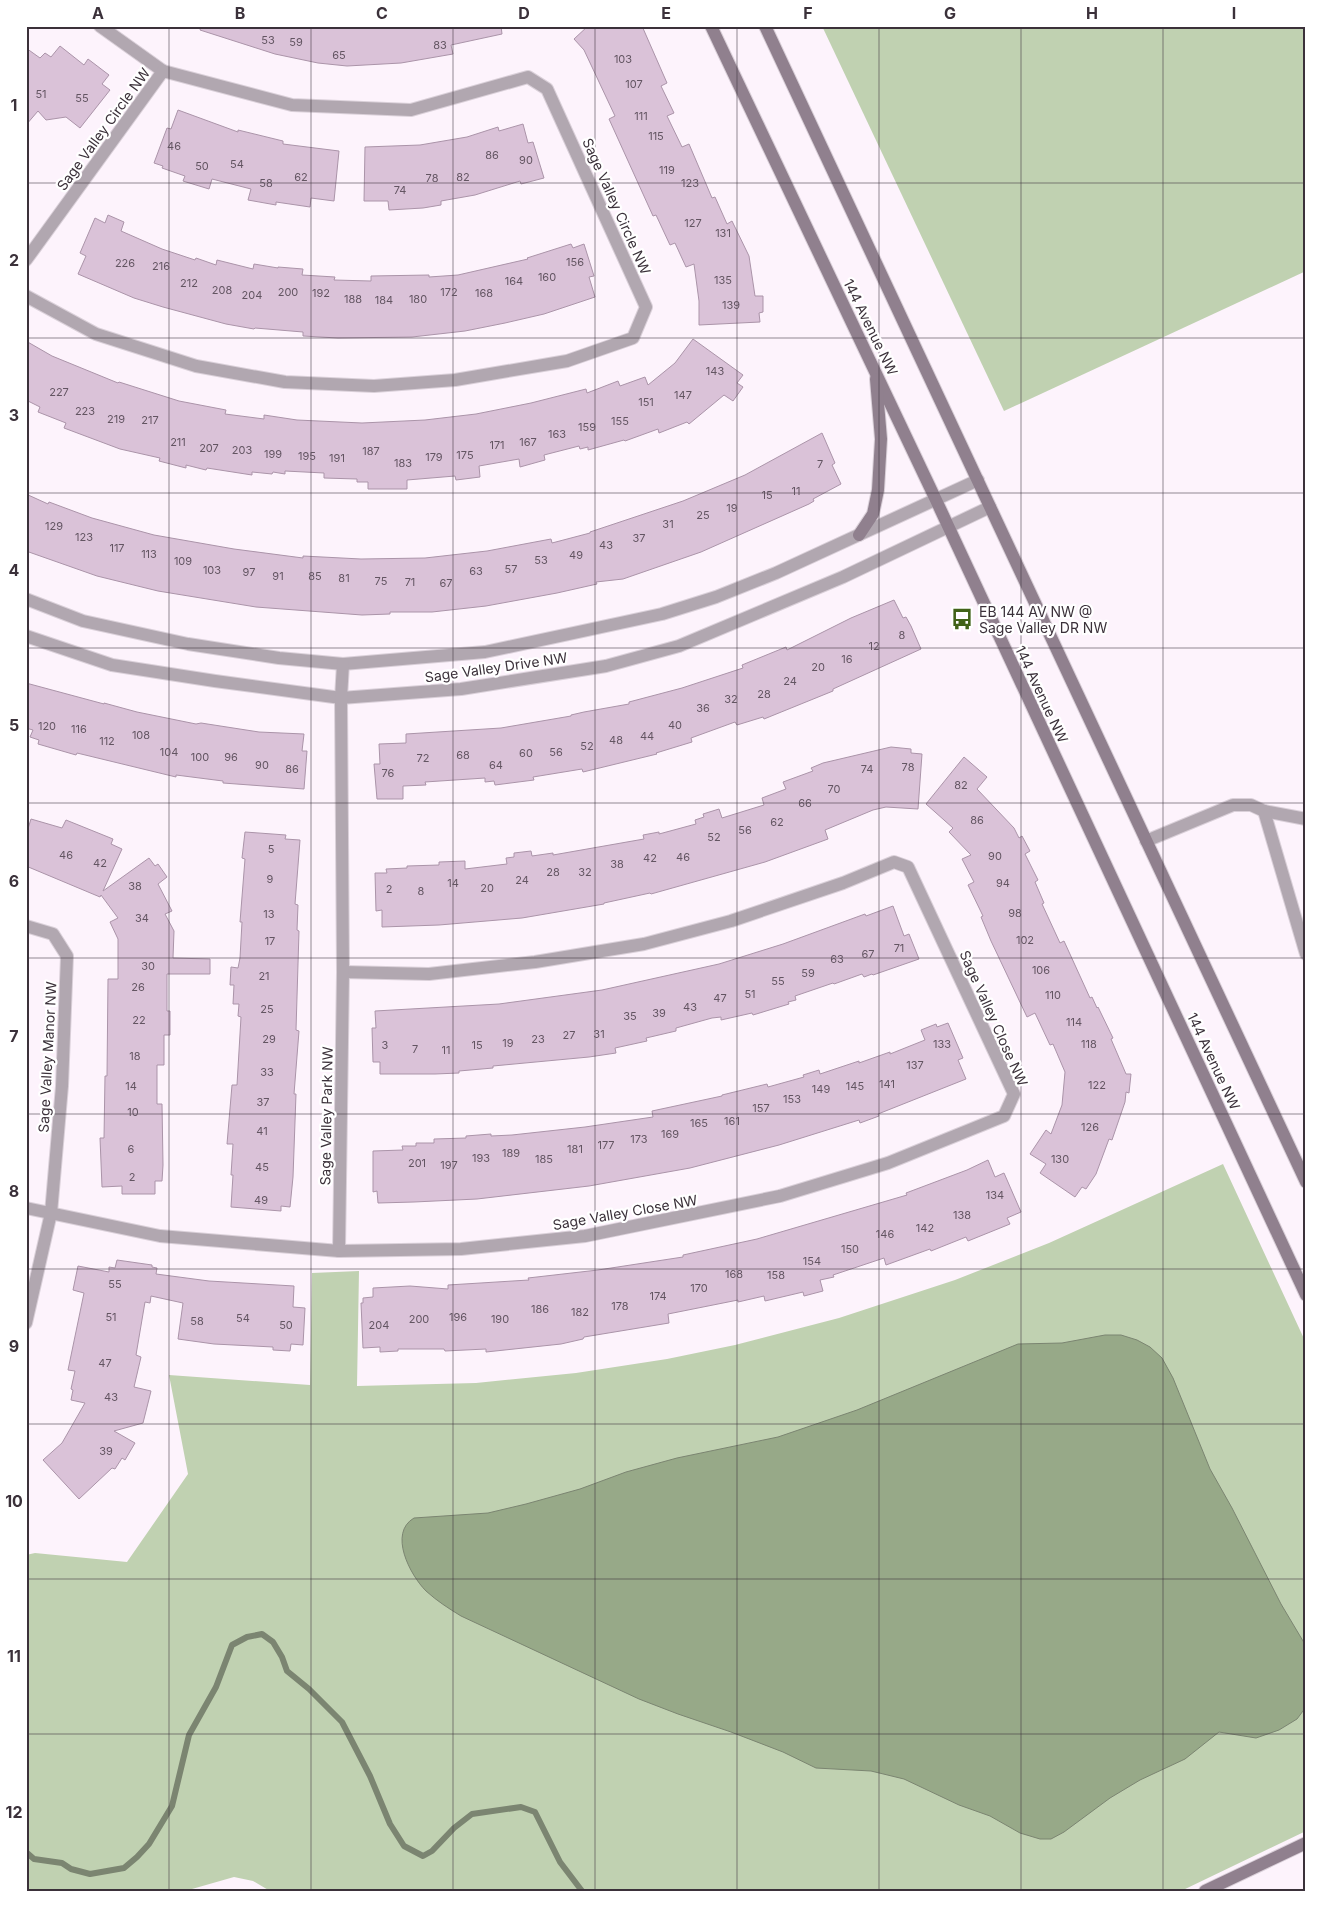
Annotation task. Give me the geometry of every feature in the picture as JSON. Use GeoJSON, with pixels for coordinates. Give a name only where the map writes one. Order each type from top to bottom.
{"type":"FeatureCollection","features":[{"type":"Feature","properties":{"kind":"main road","name":"144 Avenue NW"},"geometry":{"type":"LineString","coordinates":[[711,26],[936,500],[1306,1295]]}},
{"type":"Feature","properties":{"kind":"main road"},"geometry":{"type":"LineString","coordinates":[[765,26],[1306,1182]]}},
{"type":"Feature","properties":{"kind":"main road"},"geometry":{"type":"LineString","coordinates":[[859,535],[873,514],[878,490],[882,439],[875,370]]}},
{"type":"Feature","properties":{"kind":"main road"},"geometry":{"type":"LineString","coordinates":[[1205,1891],[1306,1843]]}},
{"type":"Feature","properties":{"kind":"street"},"geometry":{"type":"LineString","coordinates":[[100,26],[163,70]]}},
{"type":"Feature","properties":{"kind":"street","name":"Sage Valley Circle NW"},"geometry":{"type":"LineString","coordinates":[[26,260],[163,70],[292,105],[411,110],[528,77],[547,89],[646,307],[633,338],[567,360],[455,380],[374,386],[285,382],[196,366],[96,334],[26,296]]}},
{"type":"Feature","properties":{"kind":"street","name":"Sage Valley Drive NW"},"geometry":{"type":"LineString","coordinates":[[26,599],[83,621],[188,644],[279,658],[342,664],[485,652],[662,614],[716,597],[759,580],[978,480]]}},
{"type":"Feature","properties":{"kind":"street","name":"Sage Valley Drive NW"},"geometry":{"type":"LineString","coordinates":[[26,636],[112,665],[341,698],[461,689],[606,666],[670,648],[843,577],[990,508]]}},
{"type":"Feature","properties":{"kind":"street","name":"Sage Valley Park NW"},"geometry":{"type":"LineString","coordinates":[[339,1252],[343,972],[342,664]]}},
{"type":"Feature","properties":{"kind":"street"},"geometry":{"type":"LineString","coordinates":[[1146,841],[1233,806],[1251,805],[1264,811],[1306,819]]}},
{"type":"Feature","properties":{"kind":"street"},"geometry":{"type":"LineString","coordinates":[[1264,811],[1306,954]]}},
{"type":"Feature","properties":{"kind":"street","name":"Sage Valley Close NW"},"geometry":{"type":"LineString","coordinates":[[339,1252],[460,1249],[585,1236],[780,1196],[888,1163],[1004,1116],[1014,1094],[908,867],[894,862],[843,883],[731,921],[644,944],[535,962],[429,974],[343,972]]}},
{"type":"Feature","properties":{"kind":"street","name":"Sage Valley Manor NW"},"geometry":{"type":"LineString","coordinates":[[26,926],[53,934],[67,956],[62,1086],[51,1213],[26,1323]]}},
{"type":"Feature","properties":{"kind":"street"},"geometry":{"type":"LineString","coordinates":[[26,1208],[160,1236],[339,1252]]}},
{"type":"Feature","properties":{"kind":"shaded area"},"geometry":{"type":"Polygon","coordinates":[[[822,26],[1306,26],[1306,271],[1004,411],[822,26]]]}},
{"type":"Feature","properties":{"kind":"shaded area"},"geometry":{"type":"Polygon","coordinates":[[[1223,1164],[1306,1343],[1306,1831],[1181,1891],[270,1891],[253,1881],[234,1877],[185,1891],[26,1891],[26,1555],[35,1553],[127,1562],[188,1474],[169,1375],[310,1385],[312,1273],[359,1271],[357,1386],[476,1383],[576,1373],[667,1359],[735,1345],[839,1318],[955,1280],[1049,1243],[1223,1164]]]}},
{"type":"Feature","properties":{"kind":"shaded area"},"geometry":{"type":"Polygon","coordinates":[[[1105,1335],[1121,1335],[1150,1347],[1162,1358],[1173,1378],[1210,1469],[1281,1604],[1306,1646],[1306,1707],[1297,1719],[1279,1730],[1256,1738],[1219,1732],[1185,1759],[1140,1780],[1110,1798],[1064,1832],[1051,1839],[1040,1839],[1020,1833],[990,1816],[959,1805],[904,1779],[871,1771],[816,1768],[783,1752],[639,1699],[461,1616],[426,1591],[408,1565],[404,1554],[403,1533],[406,1525],[414,1518],[488,1513],[526,1504],[677,1458],[778,1437],[857,1410],[1018,1344],[1062,1343],[1105,1335]]]}},
{"type":"Feature","properties":{"kind":"building"},"geometry":{"type":"Polygon","coordinates":[[[201,26],[501,26],[502,34],[451,45],[453,54],[401,63],[347,66],[318,63],[275,54],[200,30],[201,26]]]}},
{"type":"Feature","properties":{"kind":"building"},"geometry":{"type":"Polygon","coordinates":[[[588,26],[642,26],[667,83],[661,86],[674,113],[667,116],[682,147],[689,144],[712,198],[715,197],[727,224],[732,221],[749,256],[755,296],[763,296],[763,312],[759,313],[760,322],[699,325],[699,301],[694,264],[686,267],[675,243],[670,245],[656,215],[653,216],[609,119],[615,116],[584,50],[574,39],[588,26]]]}},
{"type":"Feature","properties":{"kind":"building"},"geometry":{"type":"Polygon","coordinates":[[[60,46],[84,65],[88,59],[109,75],[102,84],[110,90],[80,128],[66,117],[46,120],[38,111],[26,125],[26,48],[40,58],[45,53],[51,57],[60,46]]]}},
{"type":"Feature","properties":{"kind":"building"},"geometry":{"type":"Polygon","coordinates":[[[178,110],[238,132],[238,130],[283,141],[283,144],[339,151],[334,201],[311,198],[310,207],[276,202],[276,205],[248,200],[251,189],[212,179],[209,189],[183,181],[185,176],[162,168],[163,166],[154,163],[167,128],[171,129],[178,110]]]}},
{"type":"Feature","properties":{"kind":"building"},"geometry":{"type":"Polygon","coordinates":[[[523,124],[528,143],[533,142],[544,178],[521,184],[520,181],[475,195],[441,201],[441,205],[423,208],[389,210],[388,201],[364,201],[365,147],[420,145],[467,137],[498,127],[499,131],[523,124]]]}},
{"type":"Feature","properties":{"kind":"building"},"geometry":{"type":"Polygon","coordinates":[[[108,215],[124,222],[121,231],[162,249],[195,260],[196,258],[216,265],[217,260],[253,269],[254,264],[278,268],[303,269],[302,275],[335,277],[334,280],[371,281],[371,276],[429,275],[429,277],[458,275],[528,259],[571,244],[573,248],[584,244],[594,276],[589,277],[595,297],[544,314],[505,323],[465,331],[412,337],[338,338],[303,336],[303,332],[254,329],[226,324],[134,298],[78,274],[86,256],[80,253],[95,218],[105,223],[108,215]]]}},
{"type":"Feature","properties":{"kind":"building"},"geometry":{"type":"Polygon","coordinates":[[[693,339],[743,375],[737,383],[743,387],[733,401],[724,395],[689,424],[687,422],[659,433],[658,429],[625,441],[588,450],[588,447],[580,449],[579,446],[544,455],[545,460],[520,467],[519,459],[479,466],[480,477],[456,480],[455,476],[407,480],[407,489],[368,489],[368,482],[357,482],[357,479],[324,478],[324,473],[285,471],[285,474],[252,472],[252,475],[207,468],[206,470],[186,465],[186,468],[159,461],[160,458],[120,449],[64,428],[66,423],[38,412],[40,407],[26,400],[26,341],[52,356],[118,383],[179,401],[226,410],[225,414],[264,419],[264,415],[297,420],[362,423],[425,420],[476,414],[586,389],[587,393],[618,381],[620,386],[645,377],[648,385],[675,363],[693,339]]]}},
{"type":"Feature","properties":{"kind":"building"},"geometry":{"type":"Polygon","coordinates":[[[822,433],[835,463],[832,465],[841,484],[813,499],[814,501],[809,504],[701,552],[623,579],[596,582],[597,584],[557,593],[486,606],[432,612],[390,612],[390,614],[362,615],[256,607],[158,591],[97,576],[26,551],[26,494],[48,504],[49,502],[92,518],[154,535],[234,549],[303,558],[303,556],[361,559],[425,558],[487,551],[551,539],[552,543],[590,533],[683,501],[745,475],[822,433]]]}},
{"type":"Feature","properties":{"kind":"building"},"geometry":{"type":"Polygon","coordinates":[[[894,600],[903,618],[906,617],[911,626],[921,649],[833,689],[833,691],[764,719],[763,717],[737,725],[735,722],[691,738],[692,742],[657,754],[583,772],[582,769],[533,777],[534,780],[495,785],[494,781],[485,782],[485,778],[425,782],[426,785],[403,786],[403,799],[377,799],[374,764],[380,764],[379,744],[406,743],[406,734],[501,728],[629,704],[629,702],[682,688],[743,668],[742,665],[786,647],[787,650],[851,618],[894,600]]]}},
{"type":"Feature","properties":{"kind":"building"},"geometry":{"type":"Polygon","coordinates":[[[26,683],[137,712],[196,724],[201,723],[259,732],[304,734],[302,751],[307,751],[304,789],[223,783],[223,781],[176,775],[176,777],[77,753],[76,755],[38,744],[39,740],[30,737],[33,730],[26,728],[26,683]]]}},
{"type":"Feature","properties":{"kind":"building"},"geometry":{"type":"Polygon","coordinates":[[[891,747],[911,749],[911,753],[922,754],[918,809],[886,807],[873,810],[825,830],[828,839],[765,862],[651,894],[522,918],[439,925],[382,927],[382,910],[376,911],[375,873],[387,873],[386,869],[439,865],[439,862],[465,861],[465,869],[507,864],[506,858],[514,857],[514,853],[531,851],[532,856],[553,853],[553,855],[644,839],[643,835],[659,832],[659,834],[696,824],[695,820],[704,817],[703,814],[719,809],[722,818],[764,805],[762,798],[786,789],[783,782],[813,771],[811,768],[823,763],[891,747]]]}},
{"type":"Feature","properties":{"kind":"building"},"geometry":{"type":"Polygon","coordinates":[[[964,757],[987,777],[977,789],[1014,828],[1019,838],[1022,836],[1030,851],[1025,854],[1038,880],[1035,882],[1044,903],[1042,904],[1060,943],[1064,941],[1090,998],[1092,997],[1098,1007],[1113,1038],[1111,1039],[1126,1074],[1131,1074],[1129,1093],[1126,1092],[1125,1102],[1112,1140],[1109,1139],[1096,1174],[1086,1189],[1082,1187],[1075,1197],[1040,1173],[1046,1164],[1030,1154],[1046,1130],[1051,1134],[1062,1105],[1065,1072],[1053,1044],[1050,1045],[1035,1013],[1027,1017],[991,941],[981,917],[983,916],[968,885],[974,882],[962,859],[971,855],[949,832],[953,828],[926,804],[964,757]]]}},
{"type":"Feature","properties":{"kind":"building"},"geometry":{"type":"Polygon","coordinates":[[[31,819],[62,828],[66,820],[113,839],[111,844],[122,849],[103,891],[149,858],[155,866],[158,864],[167,877],[158,884],[172,911],[165,914],[174,931],[173,958],[210,959],[210,974],[167,974],[167,1011],[170,1011],[170,1035],[164,1035],[164,1065],[157,1065],[157,1104],[162,1104],[163,1165],[162,1181],[155,1181],[155,1194],[122,1194],[122,1186],[102,1187],[100,1138],[104,1138],[108,979],[118,979],[118,939],[110,922],[118,918],[101,895],[100,897],[26,866],[26,835],[31,819]]]}},
{"type":"Feature","properties":{"kind":"building"},"geometry":{"type":"Polygon","coordinates":[[[245,832],[286,835],[285,839],[300,840],[295,904],[298,905],[297,930],[299,931],[296,1030],[299,1031],[294,1094],[296,1094],[293,1177],[290,1207],[281,1206],[281,1211],[231,1207],[233,1144],[227,1144],[232,1085],[237,1085],[241,1017],[238,1016],[239,1004],[233,1004],[234,985],[230,985],[231,967],[238,968],[240,958],[242,922],[240,922],[245,859],[242,858],[245,832]]]}},
{"type":"Feature","properties":{"kind":"building"},"geometry":{"type":"Polygon","coordinates":[[[893,906],[904,936],[909,934],[919,959],[873,975],[864,977],[862,974],[833,983],[795,996],[796,1000],[788,1002],[789,1004],[753,1015],[752,1013],[721,1020],[721,1017],[712,1018],[676,1028],[676,1031],[646,1038],[647,1041],[615,1048],[616,1053],[589,1057],[493,1066],[493,1068],[459,1071],[459,1073],[435,1074],[380,1074],[380,1062],[373,1062],[372,1028],[376,1028],[375,1011],[499,1004],[602,990],[719,964],[893,906]]]}},
{"type":"Feature","properties":{"kind":"building"},"geometry":{"type":"Polygon","coordinates":[[[948,1023],[963,1058],[958,1060],[966,1079],[860,1123],[859,1120],[779,1145],[690,1168],[589,1186],[477,1199],[378,1203],[377,1191],[373,1192],[373,1151],[403,1150],[402,1146],[416,1146],[416,1143],[434,1143],[434,1139],[466,1138],[466,1136],[491,1134],[491,1136],[512,1135],[653,1117],[652,1111],[767,1084],[768,1087],[804,1077],[803,1075],[819,1070],[820,1074],[890,1052],[890,1054],[925,1040],[921,1030],[936,1024],[937,1027],[948,1023]]]}},
{"type":"Feature","properties":{"kind":"building"},"geometry":{"type":"Polygon","coordinates":[[[988,1160],[995,1177],[1004,1173],[1021,1212],[1007,1218],[1010,1224],[968,1241],[966,1237],[931,1251],[930,1249],[886,1265],[884,1258],[833,1275],[834,1277],[820,1280],[823,1291],[804,1296],[803,1292],[765,1301],[764,1296],[668,1314],[669,1323],[584,1337],[583,1339],[561,1344],[486,1352],[486,1349],[445,1351],[444,1349],[398,1349],[398,1351],[380,1352],[380,1347],[363,1348],[361,1303],[363,1303],[363,1298],[373,1297],[373,1288],[410,1286],[448,1289],[448,1285],[529,1280],[528,1278],[683,1257],[683,1255],[757,1239],[907,1195],[906,1193],[988,1160]]]}},
{"type":"Feature","properties":{"kind":"building"},"geometry":{"type":"Polygon","coordinates":[[[117,1260],[152,1265],[152,1267],[157,1268],[156,1274],[209,1281],[294,1286],[293,1307],[305,1308],[303,1345],[291,1344],[290,1351],[273,1350],[273,1347],[214,1344],[178,1339],[183,1303],[151,1296],[150,1303],[145,1302],[136,1355],[141,1357],[134,1387],[151,1391],[143,1423],[114,1431],[135,1443],[125,1460],[122,1458],[115,1469],[112,1468],[79,1499],[43,1460],[62,1443],[85,1403],[71,1400],[73,1390],[71,1389],[75,1371],[68,1370],[84,1293],[73,1290],[78,1266],[109,1272],[109,1267],[115,1268],[117,1260]]]}},
{"type":"Feature","properties":{"kind":"waterway"},"geometry":{"type":"LineString","coordinates":[[26,1852],[34,1859],[62,1863],[71,1869],[90,1874],[124,1868],[137,1857],[149,1844],[172,1806],[189,1735],[216,1687],[232,1645],[247,1637],[262,1634],[273,1642],[282,1657],[287,1671],[309,1689],[342,1722],[370,1776],[390,1824],[404,1846],[423,1856],[432,1851],[454,1828],[472,1814],[521,1807],[535,1812],[560,1862],[582,1891]]}},
{"type":"Feature","properties":{"kind":"place","name":"EB 144 AV NW @ Sage Valley DR NW"},"geometry":{"type":"Point","coordinates":[962,619]}}]}
